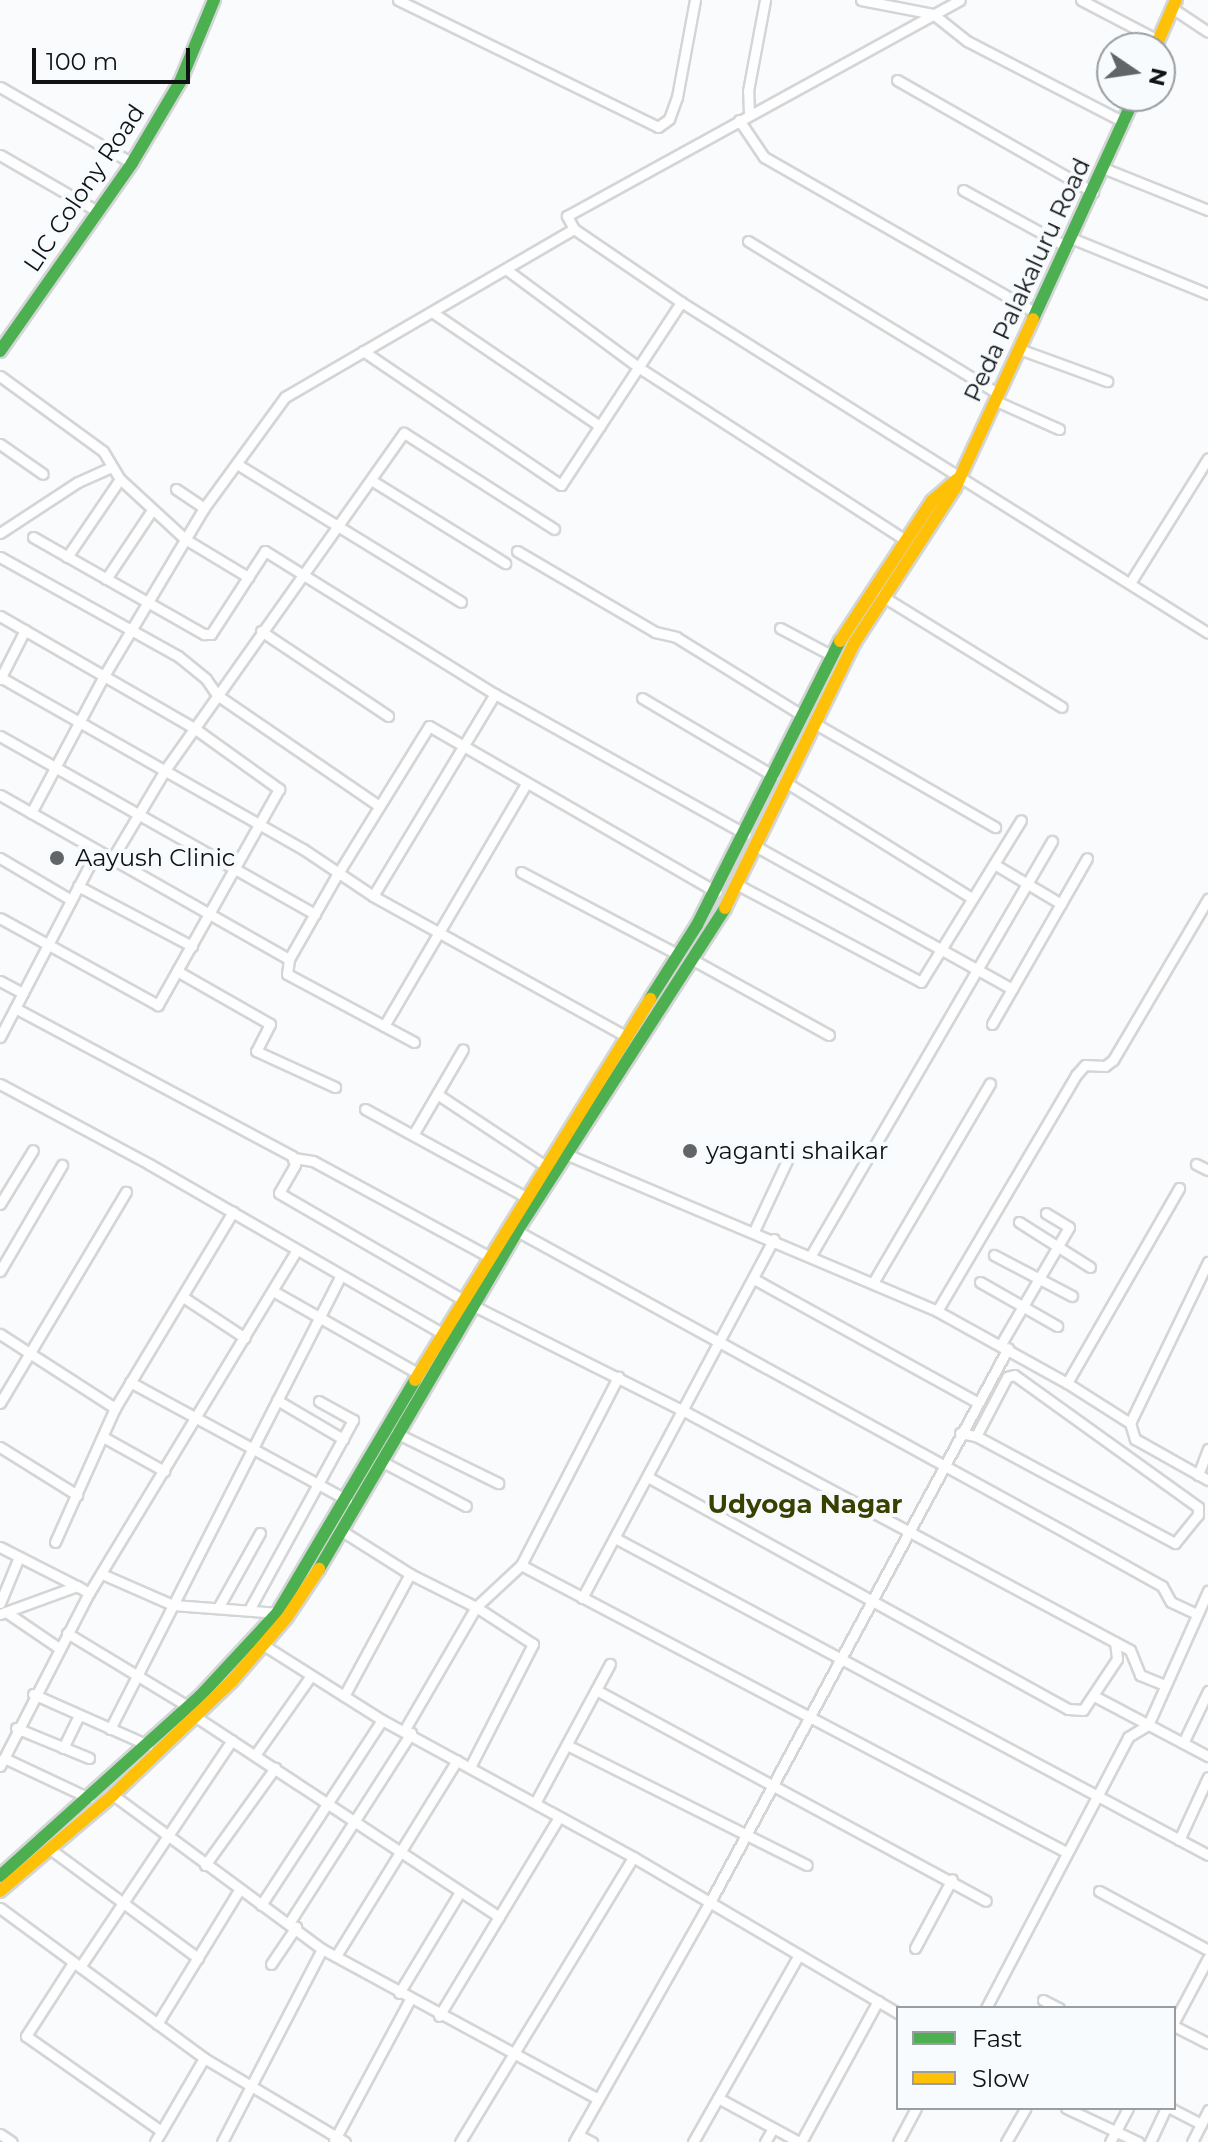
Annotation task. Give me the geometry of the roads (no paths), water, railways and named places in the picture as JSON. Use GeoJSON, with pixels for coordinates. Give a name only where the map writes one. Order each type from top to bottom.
{"type":"FeatureCollection","features":[{"type":"Feature","properties":{"kind":"main road","name":"LIC Colony Road"},"geometry":{"type":"LineString","coordinates":[[0,351],[132,163],[180,82],[214,0]]}},
{"type":"Feature","properties":{"kind":"main road"},"geometry":{"type":"LineString","coordinates":[[1162,32],[1174,4]]}},
{"type":"Feature","properties":{"kind":"main road","name":"Peda Palakaluru Road"},"geometry":{"type":"LineString","coordinates":[[469,1303],[695,961],[738,885],[814,723],[882,596],[955,488],[957,477],[1128,112]]}},
{"type":"Feature","properties":{"kind":"main road"},"geometry":{"type":"LineString","coordinates":[[0,1891],[113,1795],[192,1712],[283,1615],[342,1531],[469,1303],[488,1256],[716,892],[831,655],[904,539],[947,483],[957,477]]}},
{"type":"Feature","properties":{"kind":"main road"},"geometry":{"type":"LineString","coordinates":[[0,1876],[265,1646],[419,1374],[443,1334],[469,1303]]}},
{"type":"Feature","properties":{"kind":"street"},"geometry":{"type":"LineString","coordinates":[[398,0],[658,127],[669,119],[677,97],[695,0]]}},
{"type":"Feature","properties":{"kind":"street"},"geometry":{"type":"LineString","coordinates":[[749,114],[748,91],[765,0]]}},
{"type":"Feature","properties":{"kind":"street"},"geometry":{"type":"LineString","coordinates":[[861,0],[933,14],[967,41],[1124,122]]}},
{"type":"Feature","properties":{"kind":"street"},"geometry":{"type":"LineString","coordinates":[[960,0],[567,216],[574,229],[681,302],[1208,633]]}},
{"type":"Feature","properties":{"kind":"street"},"geometry":{"type":"LineString","coordinates":[[1081,0],[1136,32]]}},
{"type":"Feature","properties":{"kind":"street"},"geometry":{"type":"LineString","coordinates":[[1174,4],[1208,32]]}},
{"type":"Feature","properties":{"kind":"street"},"geometry":{"type":"LineString","coordinates":[[897,80],[1093,192]]}},
{"type":"Feature","properties":{"kind":"street"},"geometry":{"type":"LineString","coordinates":[[0,87],[132,163]]}},
{"type":"Feature","properties":{"kind":"street"},"geometry":{"type":"LineString","coordinates":[[739,120],[764,157],[1036,313]]}},
{"type":"Feature","properties":{"kind":"street"},"geometry":{"type":"LineString","coordinates":[[0,155],[97,211]]}},
{"type":"Feature","properties":{"kind":"street"},"geometry":{"type":"LineString","coordinates":[[1103,168],[1208,210]]}},
{"type":"Feature","properties":{"kind":"street"},"geometry":{"type":"LineString","coordinates":[[963,190],[1069,243],[1208,294]]}},
{"type":"Feature","properties":{"kind":"street"},"geometry":{"type":"LineString","coordinates":[[31,813],[147,601],[204,508],[285,397],[574,229]]}},
{"type":"Feature","properties":{"kind":"street"},"geometry":{"type":"LineString","coordinates":[[748,241],[997,397],[1059,429]]}},
{"type":"Feature","properties":{"kind":"street"},"geometry":{"type":"LineString","coordinates":[[507,270],[638,367],[904,539]]}},
{"type":"Feature","properties":{"kind":"street"},"geometry":{"type":"LineString","coordinates":[[363,351],[561,485],[681,302]]}},
{"type":"Feature","properties":{"kind":"street"},"geometry":{"type":"LineString","coordinates":[[432,312],[600,426]]}},
{"type":"Feature","properties":{"kind":"street"},"geometry":{"type":"LineString","coordinates":[[1019,349],[1107,381]]}},
{"type":"Feature","properties":{"kind":"street"},"geometry":{"type":"LineString","coordinates":[[0,376],[103,451],[120,479],[185,539],[248,577]]}},
{"type":"Feature","properties":{"kind":"street"},"geometry":{"type":"LineString","coordinates":[[112,859],[165,770],[404,433],[554,529]]}},
{"type":"Feature","properties":{"kind":"street"},"geometry":{"type":"LineString","coordinates":[[0,444],[43,474]]}},
{"type":"Feature","properties":{"kind":"street"},"geometry":{"type":"LineString","coordinates":[[1130,583],[1208,458]]}},
{"type":"Feature","properties":{"kind":"street"},"geometry":{"type":"LineString","coordinates":[[237,464],[461,602]]}},
{"type":"Feature","properties":{"kind":"street"},"geometry":{"type":"LineString","coordinates":[[0,533],[78,482],[112,467]]}},
{"type":"Feature","properties":{"kind":"street"},"geometry":{"type":"LineString","coordinates":[[67,557],[120,479]]}},
{"type":"Feature","properties":{"kind":"street"},"geometry":{"type":"LineString","coordinates":[[371,480],[505,563]]}},
{"type":"Feature","properties":{"kind":"street"},"geometry":{"type":"LineString","coordinates":[[176,489],[204,508]]}},
{"type":"Feature","properties":{"kind":"street"},"geometry":{"type":"LineString","coordinates":[[106,579],[152,510]]}},
{"type":"Feature","properties":{"kind":"street"},"geometry":{"type":"LineString","coordinates":[[33,537],[211,634],[265,551],[495,694],[746,834]]}},
{"type":"Feature","properties":{"kind":"street"},"geometry":{"type":"LineString","coordinates":[[517,551],[655,632],[676,637],[802,715]]}},
{"type":"Feature","properties":{"kind":"street"},"geometry":{"type":"LineString","coordinates":[[0,557],[191,665],[217,695],[379,806]]}},
{"type":"Feature","properties":{"kind":"street"},"geometry":{"type":"LineString","coordinates":[[882,596],[1062,707]]}},
{"type":"Feature","properties":{"kind":"street"},"geometry":{"type":"LineString","coordinates":[[0,616],[194,728],[277,785],[263,825],[158,1005],[0,918]]}},
{"type":"Feature","properties":{"kind":"street"},"geometry":{"type":"LineString","coordinates":[[780,628],[831,655]]}},
{"type":"Feature","properties":{"kind":"street"},"geometry":{"type":"LineString","coordinates":[[25,630],[0,678],[263,825],[373,896],[627,1037]]}},
{"type":"Feature","properties":{"kind":"street"},"geometry":{"type":"LineString","coordinates":[[261,631],[388,716]]}},
{"type":"Feature","properties":{"kind":"street"},"geometry":{"type":"LineString","coordinates":[[373,896],[495,694]]}},
{"type":"Feature","properties":{"kind":"street"},"geometry":{"type":"LineString","coordinates":[[642,698],[774,776]]}},
{"type":"Feature","properties":{"kind":"street"},"geometry":{"type":"LineString","coordinates":[[814,723],[995,827]]}},
{"type":"Feature","properties":{"kind":"street"},"geometry":{"type":"LineString","coordinates":[[414,1042],[287,974],[289,959],[337,875],[429,726],[716,892]]}},
{"type":"Feature","properties":{"kind":"street"},"geometry":{"type":"LineString","coordinates":[[0,736],[315,914]]}},
{"type":"Feature","properties":{"kind":"street"},"geometry":{"type":"LineString","coordinates":[[787,783],[972,898]]}},
{"type":"Feature","properties":{"kind":"street"},"geometry":{"type":"LineString","coordinates":[[384,1026],[526,784]]}},
{"type":"Feature","properties":{"kind":"street"},"geometry":{"type":"LineString","coordinates":[[0,795],[289,959]]}},
{"type":"Feature","properties":{"kind":"street"},"geometry":{"type":"LineString","coordinates":[[738,885],[921,982],[1021,820]]}},
{"type":"Feature","properties":{"kind":"street"},"geometry":{"type":"LineString","coordinates":[[811,1255],[1052,841]]}},
{"type":"Feature","properties":{"kind":"street"},"geometry":{"type":"LineString","coordinates":[[757,847],[1012,989]]}},
{"type":"Feature","properties":{"kind":"street"},"geometry":{"type":"LineString","coordinates":[[0,1037],[97,851]]}},
{"type":"Feature","properties":{"kind":"street"},"geometry":{"type":"LineString","coordinates":[[0,858],[71,900]]}},
{"type":"Feature","properties":{"kind":"street"},"geometry":{"type":"LineString","coordinates":[[992,1024],[1087,858]]}},
{"type":"Feature","properties":{"kind":"street"},"geometry":{"type":"LineString","coordinates":[[994,864],[1061,904]]}},
{"type":"Feature","properties":{"kind":"street"},"geometry":{"type":"LineString","coordinates":[[521,872],[679,955]]}},
{"type":"Feature","properties":{"kind":"street"},"geometry":{"type":"LineString","coordinates":[[78,886],[192,946]]}},
{"type":"Feature","properties":{"kind":"street"},"geometry":{"type":"LineString","coordinates":[[937,1311],[1076,1075],[1085,1065],[1105,1066],[1113,1060],[1208,899]]}},
{"type":"Feature","properties":{"kind":"street"},"geometry":{"type":"LineString","coordinates":[[695,961],[829,1035]]}},
{"type":"Feature","properties":{"kind":"street"},"geometry":{"type":"LineString","coordinates":[[177,971],[270,1024],[256,1051],[335,1087]]}},
{"type":"Feature","properties":{"kind":"street"},"geometry":{"type":"LineString","coordinates":[[0,981],[23,993]]}},
{"type":"Feature","properties":{"kind":"street"},"geometry":{"type":"LineString","coordinates":[[15,1008],[294,1158],[313,1161],[488,1256]]}},
{"type":"Feature","properties":{"kind":"street"},"geometry":{"type":"LineString","coordinates":[[413,1135],[463,1049]]}},
{"type":"Feature","properties":{"kind":"street"},"geometry":{"type":"LineString","coordinates":[[874,1281],[990,1083]]}},
{"type":"Feature","properties":{"kind":"street"},"geometry":{"type":"LineString","coordinates":[[0,1084],[233,1212],[340,1277],[443,1334]]}},
{"type":"Feature","properties":{"kind":"street"},"geometry":{"type":"LineString","coordinates":[[437,1094],[544,1165]]}},
{"type":"Feature","properties":{"kind":"street"},"geometry":{"type":"LineString","coordinates":[[365,1109],[524,1196]]}},
{"type":"Feature","properties":{"kind":"street"},"geometry":{"type":"LineString","coordinates":[[554,1149],[874,1281],[937,1311],[1067,1383],[1130,1423],[1135,1439],[1208,1480]]}},
{"type":"Feature","properties":{"kind":"street"},"geometry":{"type":"LineString","coordinates":[[0,1204],[33,1150]]}},
{"type":"Feature","properties":{"kind":"street"},"geometry":{"type":"LineString","coordinates":[[754,1231],[790,1154]]}},
{"type":"Feature","properties":{"kind":"street"},"geometry":{"type":"LineString","coordinates":[[294,1158],[279,1193],[469,1303],[684,1411],[906,1533],[1130,1650],[1140,1675],[1165,1685]]}},
{"type":"Feature","properties":{"kind":"street"},"geometry":{"type":"LineString","coordinates":[[1196,1164],[1208,1170]]}},
{"type":"Feature","properties":{"kind":"street"},"geometry":{"type":"LineString","coordinates":[[0,1271],[62,1165]]}},
{"type":"Feature","properties":{"kind":"street"},"geometry":{"type":"LineString","coordinates":[[1067,1383],[1179,1188]]}},
{"type":"Feature","properties":{"kind":"street"},"geometry":{"type":"LineString","coordinates":[[0,1403],[126,1192]]}},
{"type":"Feature","properties":{"kind":"street"},"geometry":{"type":"LineString","coordinates":[[55,1542],[105,1438],[115,1408],[233,1212]]}},
{"type":"Feature","properties":{"kind":"street"},"geometry":{"type":"LineString","coordinates":[[592,2142],[576,2138],[710,1902],[977,1402],[1021,1306],[1069,1227],[1046,1213]]}},
{"type":"Feature","properties":{"kind":"street"},"geometry":{"type":"LineString","coordinates":[[1019,1222],[1090,1267]]}},
{"type":"Feature","properties":{"kind":"street"},"geometry":{"type":"LineString","coordinates":[[517,1231],[1162,1586],[1171,1602],[1197,1614]]}},
{"type":"Feature","properties":{"kind":"street"},"geometry":{"type":"LineString","coordinates":[[582,1598],[774,1239]]}},
{"type":"Feature","properties":{"kind":"street"},"geometry":{"type":"LineString","coordinates":[[89,1798],[2,1762],[33,1694],[89,1593],[297,1250]]}},
{"type":"Feature","properties":{"kind":"street"},"geometry":{"type":"LineString","coordinates":[[994,1255],[1072,1296]]}},
{"type":"Feature","properties":{"kind":"street"},"geometry":{"type":"LineString","coordinates":[[1130,1423],[1208,1262]]}},
{"type":"Feature","properties":{"kind":"street"},"geometry":{"type":"LineString","coordinates":[[110,1729],[340,1277]]}},
{"type":"Feature","properties":{"kind":"street"},"geometry":{"type":"LineString","coordinates":[[754,1279],[977,1402]]}},
{"type":"Feature","properties":{"kind":"street"},"geometry":{"type":"LineString","coordinates":[[980,1282],[1057,1326]]}},
{"type":"Feature","properties":{"kind":"street"},"geometry":{"type":"LineString","coordinates":[[273,1291],[419,1374]]}},
{"type":"Feature","properties":{"kind":"street"},"geometry":{"type":"LineString","coordinates":[[183,1297],[245,1338]]}},
{"type":"Feature","properties":{"kind":"street"},"geometry":{"type":"LineString","coordinates":[[0,1334],[115,1408]]}},
{"type":"Feature","properties":{"kind":"street"},"geometry":{"type":"LineString","coordinates":[[960,1433],[976,1436],[1175,1543],[1198,1515],[1198,1507],[1014,1375],[1007,1377],[976,1436]]}},
{"type":"Feature","properties":{"kind":"street"},"geometry":{"type":"LineString","coordinates":[[271,1964],[356,1822],[476,1607],[521,1565],[618,1377]]}},
{"type":"Feature","properties":{"kind":"street"},"geometry":{"type":"LineString","coordinates":[[130,1382],[347,1500]]}},
{"type":"Feature","properties":{"kind":"street"},"geometry":{"type":"LineString","coordinates":[[277,1400],[343,1439]]}},
{"type":"Feature","properties":{"kind":"street"},"geometry":{"type":"LineString","coordinates":[[249,1610],[319,1485],[343,1439],[351,1416],[319,1401]]}},
{"type":"Feature","properties":{"kind":"street"},"geometry":{"type":"LineString","coordinates":[[396,1433],[498,1483]]}},
{"type":"Feature","properties":{"kind":"street"},"geometry":{"type":"LineString","coordinates":[[105,1438],[164,1471]]}},
{"type":"Feature","properties":{"kind":"street"},"geometry":{"type":"LineString","coordinates":[[0,1447],[77,1495]]}},
{"type":"Feature","properties":{"kind":"street"},"geometry":{"type":"LineString","coordinates":[[1198,1475],[1208,1449]]}},
{"type":"Feature","properties":{"kind":"street"},"geometry":{"type":"LineString","coordinates":[[381,1461],[466,1506]]}},
{"type":"Feature","properties":{"kind":"street"},"geometry":{"type":"LineString","coordinates":[[648,1477],[1068,1709],[1083,1710],[1094,1696],[1117,1659],[1115,1642]]}},
{"type":"Feature","properties":{"kind":"street"},"geometry":{"type":"LineString","coordinates":[[342,1531],[410,1574],[476,1607],[533,1644],[470,1767]]}},
{"type":"Feature","properties":{"kind":"street"},"geometry":{"type":"LineString","coordinates":[[218,1608],[260,1533]]}},
{"type":"Feature","properties":{"kind":"street"},"geometry":{"type":"LineString","coordinates":[[615,1538],[1096,1799],[1208,1855]]}},
{"type":"Feature","properties":{"kind":"street"},"geometry":{"type":"LineString","coordinates":[[0,1547],[89,1593]]}},
{"type":"Feature","properties":{"kind":"street"},"geometry":{"type":"LineString","coordinates":[[2,1610],[19,1557]]}},
{"type":"Feature","properties":{"kind":"street"},"geometry":{"type":"LineString","coordinates":[[521,1565],[1066,1852]]}},
{"type":"Feature","properties":{"kind":"street"},"geometry":{"type":"LineString","coordinates":[[102,1574],[173,1605],[283,1615]]}},
{"type":"Feature","properties":{"kind":"street"},"geometry":{"type":"LineString","coordinates":[[344,1696],[410,1574]]}},
{"type":"Feature","properties":{"kind":"street"},"geometry":{"type":"LineString","coordinates":[[2,1610],[77,1586]]}},
{"type":"Feature","properties":{"kind":"street"},"geometry":{"type":"LineString","coordinates":[[987,2006],[1128,1737],[1148,1725],[1208,1591]]}},
{"type":"Feature","properties":{"kind":"street"},"geometry":{"type":"LineString","coordinates":[[2,1610],[59,1648]]}},
{"type":"Feature","properties":{"kind":"street"},"geometry":{"type":"LineString","coordinates":[[67,1633],[192,1712],[499,1917]]}},
{"type":"Feature","properties":{"kind":"street"},"geometry":{"type":"LineString","coordinates":[[265,1646],[382,1720],[408,1731],[633,1857],[896,2012]]}},
{"type":"Feature","properties":{"kind":"street"},"geometry":{"type":"LineString","coordinates":[[535,1803],[610,1664]]}},
{"type":"Feature","properties":{"kind":"street"},"geometry":{"type":"LineString","coordinates":[[255,1755],[310,1677]]}},
{"type":"Feature","properties":{"kind":"street"},"geometry":{"type":"LineString","coordinates":[[596,1690],[952,1879],[986,1901]]}},
{"type":"Feature","properties":{"kind":"street"},"geometry":{"type":"LineString","coordinates":[[1183,1743],[1208,1691]]}},
{"type":"Feature","properties":{"kind":"street"},"geometry":{"type":"LineString","coordinates":[[33,1694],[148,1745]]}},
{"type":"Feature","properties":{"kind":"street"},"geometry":{"type":"LineString","coordinates":[[1094,1696],[1208,1756]]}},
{"type":"Feature","properties":{"kind":"street"},"geometry":{"type":"LineString","coordinates":[[63,1748],[79,1715]]}},
{"type":"Feature","properties":{"kind":"street"},"geometry":{"type":"LineString","coordinates":[[261,1905],[382,1720]]}},
{"type":"Feature","properties":{"kind":"street"},"geometry":{"type":"LineString","coordinates":[[16,1728],[89,1758]]}},
{"type":"Feature","properties":{"kind":"street"},"geometry":{"type":"LineString","coordinates":[[161,2131],[26,2036],[123,1903],[232,1740]]}},
{"type":"Feature","properties":{"kind":"street"},"geometry":{"type":"LineString","coordinates":[[567,1745],[807,1865]]}},
{"type":"Feature","properties":{"kind":"street"},"geometry":{"type":"LineString","coordinates":[[336,1956],[457,1760]]}},
{"type":"Feature","properties":{"kind":"street"},"geometry":{"type":"LineString","coordinates":[[205,1865],[275,1768]]}},
{"type":"Feature","properties":{"kind":"street"},"geometry":{"type":"LineString","coordinates":[[1179,1840],[1208,1777]]}},
{"type":"Feature","properties":{"kind":"street"},"geometry":{"type":"LineString","coordinates":[[113,1795],[322,1949],[439,2016],[513,2051],[598,2099]]}},
{"type":"Feature","properties":{"kind":"street"},"geometry":{"type":"LineString","coordinates":[[439,2016],[559,1817]]}},
{"type":"Feature","properties":{"kind":"street"},"geometry":{"type":"LineString","coordinates":[[50,1849],[198,1958]]}},
{"type":"Feature","properties":{"kind":"street"},"geometry":{"type":"LineString","coordinates":[[460,2142],[633,1857]]}},
{"type":"Feature","properties":{"kind":"street"},"geometry":{"type":"LineString","coordinates":[[915,1948],[952,1879]]}},
{"type":"Feature","properties":{"kind":"street"},"geometry":{"type":"LineString","coordinates":[[157,2024],[239,1890]]}},
{"type":"Feature","properties":{"kind":"street"},"geometry":{"type":"LineString","coordinates":[[1099,1891],[1208,1950]]}},
{"type":"Feature","properties":{"kind":"street"},"geometry":{"type":"LineString","coordinates":[[399,1993],[460,1892]]}},
{"type":"Feature","properties":{"kind":"street"},"geometry":{"type":"LineString","coordinates":[[0,1908],[204,2058],[338,2140],[410,1999]]}},
{"type":"Feature","properties":{"kind":"street"},"geometry":{"type":"LineString","coordinates":[[222,2142],[322,1949]]}},
{"type":"Feature","properties":{"kind":"street"},"geometry":{"type":"LineString","coordinates":[[693,2142],[799,1955]]}},
{"type":"Feature","properties":{"kind":"street"},"geometry":{"type":"LineString","coordinates":[[1176,2020],[1207,1963]]}},
{"type":"Feature","properties":{"kind":"street"},"geometry":{"type":"LineString","coordinates":[[1043,2000],[1055,2006]]}},
{"type":"Feature","properties":{"kind":"street"},"geometry":{"type":"LineString","coordinates":[[718,2098],[800,2142],[878,2001]]}},
{"type":"Feature","properties":{"kind":"street"},"geometry":{"type":"LineString","coordinates":[[1176,2025],[1208,2043]]}},
{"type":"Feature","properties":{"kind":"street"},"geometry":{"type":"LineString","coordinates":[[155,2142],[204,2058]]}},
{"type":"Feature","properties":{"kind":"street"},"geometry":{"type":"LineString","coordinates":[[898,2142],[915,2110]]}},
{"type":"Feature","properties":{"kind":"street"},"geometry":{"type":"LineString","coordinates":[[1006,2142],[1025,2110]]}},
{"type":"Feature","properties":{"kind":"street"},"geometry":{"type":"LineString","coordinates":[[1071,2110],[1138,2142]]}},
{"type":"Feature","properties":{"kind":"street"},"geometry":{"type":"LineString","coordinates":[[1110,2142],[1127,2110]]}},
{"type":"Feature","properties":{"kind":"street"},"geometry":{"type":"LineString","coordinates":[[1150,2142],[1167,2110]]}},
{"type":"Feature","properties":{"kind":"street"},"geometry":{"type":"LineString","coordinates":[[1172,2110],[1201,2124]]}},
{"type":"Feature","properties":{"kind":"street"},"geometry":{"type":"LineString","coordinates":[[1192,2142],[1208,2110]]}},
{"type":"Feature","properties":{"kind":"street"},"geometry":{"type":"LineString","coordinates":[[765,2142],[773,2128]]}},
{"type":"Feature","properties":{"kind":"street"},"geometry":{"type":"LineString","coordinates":[[0,2134],[12,2142]]}},
{"type":"Feature","properties":{"kind":"place","name":"Aayush Clinic"},"geometry":{"type":"Point","coordinates":[57,858]}},
{"type":"Feature","properties":{"kind":"place","name":"yaganti shaikar"},"geometry":{"type":"Point","coordinates":[690,1151]}},
{"type":"Feature","properties":{"kind":"district","name":"Udyoga Nagar"},"geometry":{"type":"Point","coordinates":[805,1505]}}]}
